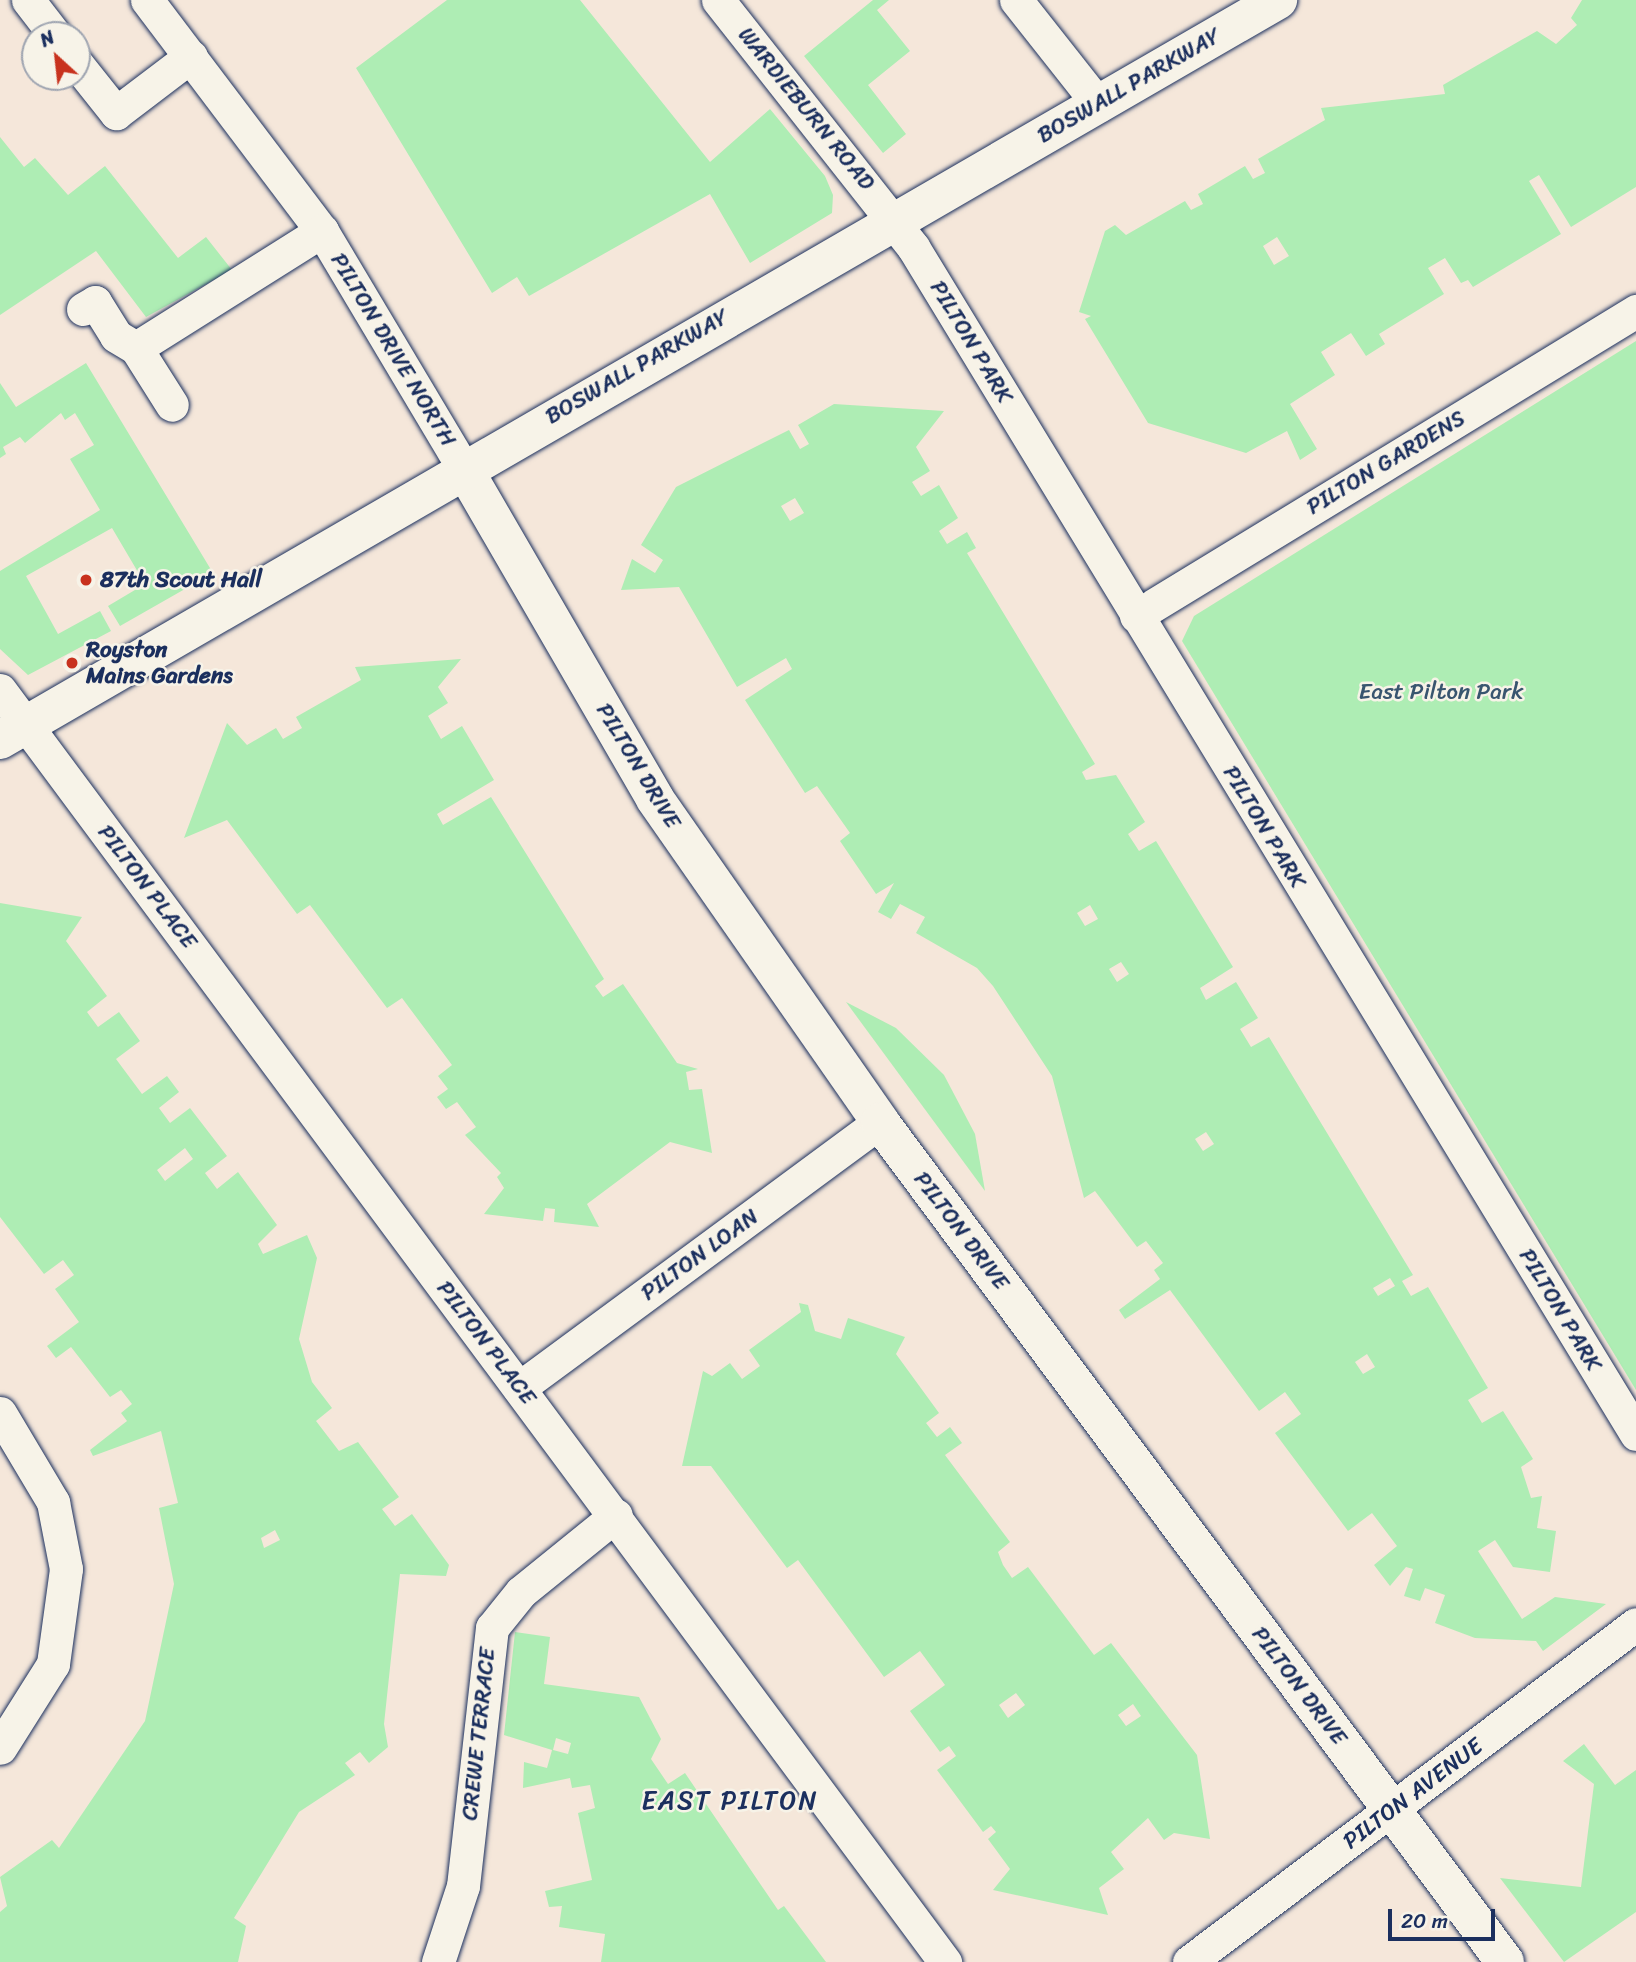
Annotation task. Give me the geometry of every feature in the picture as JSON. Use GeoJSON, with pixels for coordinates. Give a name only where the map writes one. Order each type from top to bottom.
{"type":"FeatureCollection","features":[{"type":"Feature","properties":{"kind":"street"},"geometry":{"type":"LineString","coordinates":[[28,0],[44,21]]}},
{"type":"Feature","properties":{"kind":"street","name":"PILTON DRIVE NORTH"},"geometry":{"type":"LineString","coordinates":[[147,0],[322,231],[464,469]]}},
{"type":"Feature","properties":{"kind":"street","name":"WARDIEBURN ROAD"},"geometry":{"type":"LineString","coordinates":[[718,0],[894,219]]}},
{"type":"Feature","properties":{"kind":"street","name":"BOSWALL PARKWAY"},"geometry":{"type":"LineString","coordinates":[[12,732],[894,219],[1099,105],[1278,0]]}},
{"type":"Feature","properties":{"kind":"street"},"geometry":{"type":"LineString","coordinates":[[1016,1],[1099,105]]}},
{"type":"Feature","properties":{"kind":"street"},"geometry":{"type":"LineString","coordinates":[[91,82],[116,113],[191,56]]}},
{"type":"Feature","properties":{"kind":"street","name":"PILTON PARK"},"geometry":{"type":"LineString","coordinates":[[894,219],[1636,1434]]}},
{"type":"Feature","properties":{"kind":"street","name":"PILTON DRIVE NORTH"},"geometry":{"type":"LineString","coordinates":[[136,348],[322,231]]}},
{"type":"Feature","properties":{"kind":"street"},"geometry":{"type":"LineString","coordinates":[[83,309],[95,302],[116,336],[136,348],[172,405]]}},
{"type":"Feature","properties":{"kind":"street","name":"PILTON GARDENS"},"geometry":{"type":"LineString","coordinates":[[1136,616],[1636,311]]}},
{"type":"Feature","properties":{"kind":"street","name":"PILTON DRIVE"},"geometry":{"type":"LineString","coordinates":[[464,469],[655,799],[880,1122],[1506,1962]]}},
{"type":"Feature","properties":{"kind":"street"},"geometry":{"type":"LineString","coordinates":[[0,690],[12,732]]}},
{"type":"Feature","properties":{"kind":"street","name":"PILTON PLACE"},"geometry":{"type":"LineString","coordinates":[[12,732],[616,1515],[946,1962]]}},
{"type":"Feature","properties":{"kind":"street","name":"PILTON LOAN"},"geometry":{"type":"LineString","coordinates":[[519,1388],[880,1122]]}},
{"type":"Feature","properties":{"kind":"street"},"geometry":{"type":"LineString","coordinates":[[0,1413],[49,1493],[66,1569],[53,1664],[0,1748]]}},
{"type":"Feature","properties":{"kind":"street","name":"CREWE TERRACE"},"geometry":{"type":"LineString","coordinates":[[438,1962],[463,1886],[492,1628],[521,1592],[616,1515]]}},
{"type":"Feature","properties":{"kind":"street","name":"PILTON AVENUE"},"geometry":{"type":"LineString","coordinates":[[1189,1962],[1636,1624]]}},
{"type":"Feature","properties":{"kind":"green space"},"geometry":{"type":"Polygon","coordinates":[[[447,0],[580,0],[710,162],[770,109],[825,176],[833,195],[832,213],[750,263],[710,194],[529,296],[517,277],[492,293],[356,68],[447,0]]]}},
{"type":"Feature","properties":{"kind":"green space"},"geometry":{"type":"Polygon","coordinates":[[[873,0],[889,0],[877,10],[910,51],[868,85],[906,134],[883,153],[804,56],[873,0]]]}},
{"type":"Feature","properties":{"kind":"green space"},"geometry":{"type":"Polygon","coordinates":[[[1582,0],[1636,0],[1636,187],[1571,227],[1539,175],[1529,181],[1561,234],[1473,287],[1468,280],[1461,283],[1445,258],[1428,268],[1444,294],[1379,334],[1385,344],[1366,356],[1351,333],[1321,352],[1335,375],[1290,404],[1317,449],[1300,460],[1287,431],[1246,453],[1148,423],[1085,319],[1091,316],[1079,312],[1105,231],[1115,225],[1126,235],[1185,201],[1191,210],[1203,204],[1198,194],[1245,166],[1253,179],[1265,173],[1258,159],[1325,120],[1321,108],[1445,94],[1443,85],[1537,31],[1556,44],[1577,25],[1571,18],[1582,0]],[[1277,237],[1263,246],[1274,265],[1289,256],[1277,237]]]}},
{"type":"Feature","properties":{"kind":"green space"},"geometry":{"type":"Polygon","coordinates":[[[0,137],[24,167],[35,158],[68,195],[105,166],[178,258],[206,237],[232,270],[146,317],[96,251],[0,315],[0,137]]]}},
{"type":"Feature","properties":{"kind":"green space","name":"East Pilton Park"},"geometry":{"type":"Polygon","coordinates":[[[1636,341],[1636,1390],[1182,641],[1194,616],[1636,341]]]}},
{"type":"Feature","properties":{"kind":"green space"},"geometry":{"type":"Polygon","coordinates":[[[86,363],[213,573],[120,626],[108,606],[145,584],[112,528],[26,576],[58,634],[100,611],[111,631],[28,675],[0,649],[0,571],[100,510],[70,459],[94,445],[75,413],[65,420],[61,413],[25,443],[20,437],[3,447],[6,454],[0,458],[0,383],[16,407],[86,363]]]}},
{"type":"Feature","properties":{"kind":"green space"},"geometry":{"type":"Polygon","coordinates":[[[834,404],[944,411],[916,447],[930,471],[912,482],[921,496],[939,485],[958,518],[939,531],[947,544],[967,532],[976,548],[967,553],[1095,764],[1082,772],[1086,780],[1116,775],[1145,822],[1128,834],[1139,851],[1156,841],[1233,967],[1200,988],[1206,1000],[1236,982],[1258,1018],[1240,1029],[1251,1047],[1269,1037],[1413,1275],[1402,1281],[1411,1296],[1428,1287],[1488,1388],[1468,1400],[1482,1423],[1503,1411],[1533,1459],[1521,1467],[1531,1498],[1542,1496],[1537,1528],[1556,1531],[1550,1572],[1513,1567],[1495,1540],[1478,1551],[1522,1619],[1555,1597],[1606,1604],[1543,1651],[1536,1641],[1475,1638],[1435,1623],[1445,1595],[1425,1588],[1420,1601],[1404,1596],[1413,1569],[1406,1567],[1390,1586],[1374,1565],[1397,1546],[1372,1513],[1348,1531],[1275,1433],[1301,1414],[1285,1392],[1259,1411],[1170,1290],[1125,1319],[1119,1310],[1160,1279],[1154,1270],[1163,1263],[1146,1241],[1137,1247],[1095,1191],[1084,1198],[1052,1076],[993,986],[977,968],[916,933],[925,917],[900,904],[891,919],[878,912],[894,883],[876,894],[840,841],[850,833],[817,786],[805,793],[745,700],[792,669],[786,658],[737,687],[679,587],[621,590],[632,559],[655,573],[663,560],[641,545],[676,487],[789,430],[800,449],[809,444],[798,425],[834,404]],[[795,498],[781,506],[790,521],[804,513],[795,498]],[[1090,905],[1077,913],[1085,926],[1098,919],[1090,905]],[[1121,962],[1109,969],[1117,982],[1129,974],[1121,962]],[[1206,1132],[1195,1139],[1203,1151],[1214,1144],[1206,1132]],[[1390,1278],[1373,1288],[1378,1296],[1395,1286],[1390,1278]],[[1367,1354],[1355,1362],[1363,1374],[1375,1367],[1367,1354]]]}},
{"type":"Feature","properties":{"kind":"green space"},"geometry":{"type":"Polygon","coordinates":[[[461,659],[438,687],[448,703],[428,716],[441,739],[462,726],[494,780],[437,814],[443,825],[491,797],[604,979],[595,986],[603,997],[623,984],[677,1063],[698,1069],[686,1072],[689,1090],[702,1089],[712,1153],[670,1142],[587,1204],[599,1227],[554,1222],[555,1209],[545,1208],[543,1221],[484,1214],[504,1188],[497,1177],[501,1173],[465,1135],[476,1127],[457,1102],[446,1109],[437,1097],[448,1089],[438,1076],[452,1065],[402,998],[387,1008],[310,905],[297,914],[227,820],[184,838],[227,723],[247,745],[276,728],[283,739],[302,728],[296,717],[361,680],[355,667],[461,659]]]}},
{"type":"Feature","properties":{"kind":"green space"},"geometry":{"type":"Polygon","coordinates":[[[0,903],[82,917],[66,941],[107,996],[87,1012],[98,1027],[119,1012],[140,1041],[116,1059],[142,1094],[167,1076],[179,1092],[159,1108],[170,1123],[190,1108],[227,1156],[205,1173],[217,1189],[238,1172],[277,1225],[258,1244],[263,1254],[307,1235],[317,1258],[299,1339],[312,1382],[332,1408],[316,1421],[339,1451],[358,1442],[399,1497],[382,1509],[395,1526],[412,1514],[449,1565],[446,1576],[400,1574],[384,1724],[388,1747],[369,1763],[360,1752],[345,1763],[355,1775],[299,1812],[234,1918],[246,1926],[238,1962],[0,1962],[0,1912],[7,1906],[0,1877],[52,1840],[59,1848],[145,1721],[174,1584],[159,1508],[178,1503],[161,1431],[93,1456],[90,1450],[127,1421],[121,1413],[132,1404],[121,1390],[110,1397],[71,1347],[56,1358],[47,1346],[79,1322],[55,1289],[74,1275],[63,1260],[44,1274],[0,1217],[0,903]],[[185,1148],[157,1170],[165,1181],[193,1159],[185,1148]],[[275,1530],[261,1538],[264,1548],[280,1540],[275,1530]]]}},
{"type":"Feature","properties":{"kind":"green space"},"geometry":{"type":"Polygon","coordinates":[[[846,1002],[896,1028],[944,1075],[975,1134],[985,1191],[846,1002]]]}},
{"type":"Feature","properties":{"kind":"green space"},"geometry":{"type":"Polygon","coordinates":[[[799,1303],[808,1305],[815,1331],[841,1339],[848,1318],[905,1337],[896,1354],[939,1413],[926,1423],[937,1437],[950,1427],[962,1443],[945,1455],[1010,1542],[998,1552],[1012,1578],[1028,1567],[1094,1655],[1111,1643],[1197,1755],[1210,1839],[1174,1833],[1164,1840],[1148,1818],[1111,1852],[1124,1869],[1099,1888],[1108,1915],[993,1890],[1010,1869],[988,1839],[996,1832],[991,1826],[983,1832],[937,1770],[956,1756],[949,1746],[940,1752],[910,1711],[945,1685],[920,1651],[884,1677],[798,1560],[787,1568],[711,1466],[682,1466],[703,1371],[712,1376],[730,1363],[742,1379],[760,1366],[749,1350],[801,1312],[799,1303]],[[1016,1693],[999,1705],[1008,1718],[1025,1705],[1016,1693]],[[1133,1704],[1118,1715],[1126,1726],[1141,1716],[1133,1704]]]}},
{"type":"Feature","properties":{"kind":"green space"},"geometry":{"type":"Polygon","coordinates":[[[515,1632],[550,1637],[544,1684],[639,1697],[661,1739],[651,1759],[668,1784],[685,1773],[778,1910],[784,1906],[826,1962],[601,1962],[605,1934],[559,1927],[562,1906],[549,1907],[545,1891],[592,1880],[578,1813],[595,1808],[590,1785],[572,1788],[570,1778],[523,1788],[524,1762],[547,1768],[552,1750],[504,1735],[515,1632]],[[556,1738],[553,1750],[568,1754],[571,1743],[556,1738]]]}},
{"type":"Feature","properties":{"kind":"green space"},"geometry":{"type":"Polygon","coordinates":[[[1584,1744],[1615,1785],[1636,1770],[1636,1912],[1564,1962],[1500,1878],[1581,1887],[1594,1784],[1563,1761],[1584,1744]]]}},
{"type":"Feature","properties":{"kind":"place","name":"87th Scout Hall"},"geometry":{"type":"Point","coordinates":[86,580]}},
{"type":"Feature","properties":{"kind":"place","name":"Royston Mains Gardens"},"geometry":{"type":"Point","coordinates":[72,663]}},
{"type":"Feature","properties":{"kind":"district","name":"EAST PILTON"},"geometry":{"type":"Point","coordinates":[730,1801]}}]}
